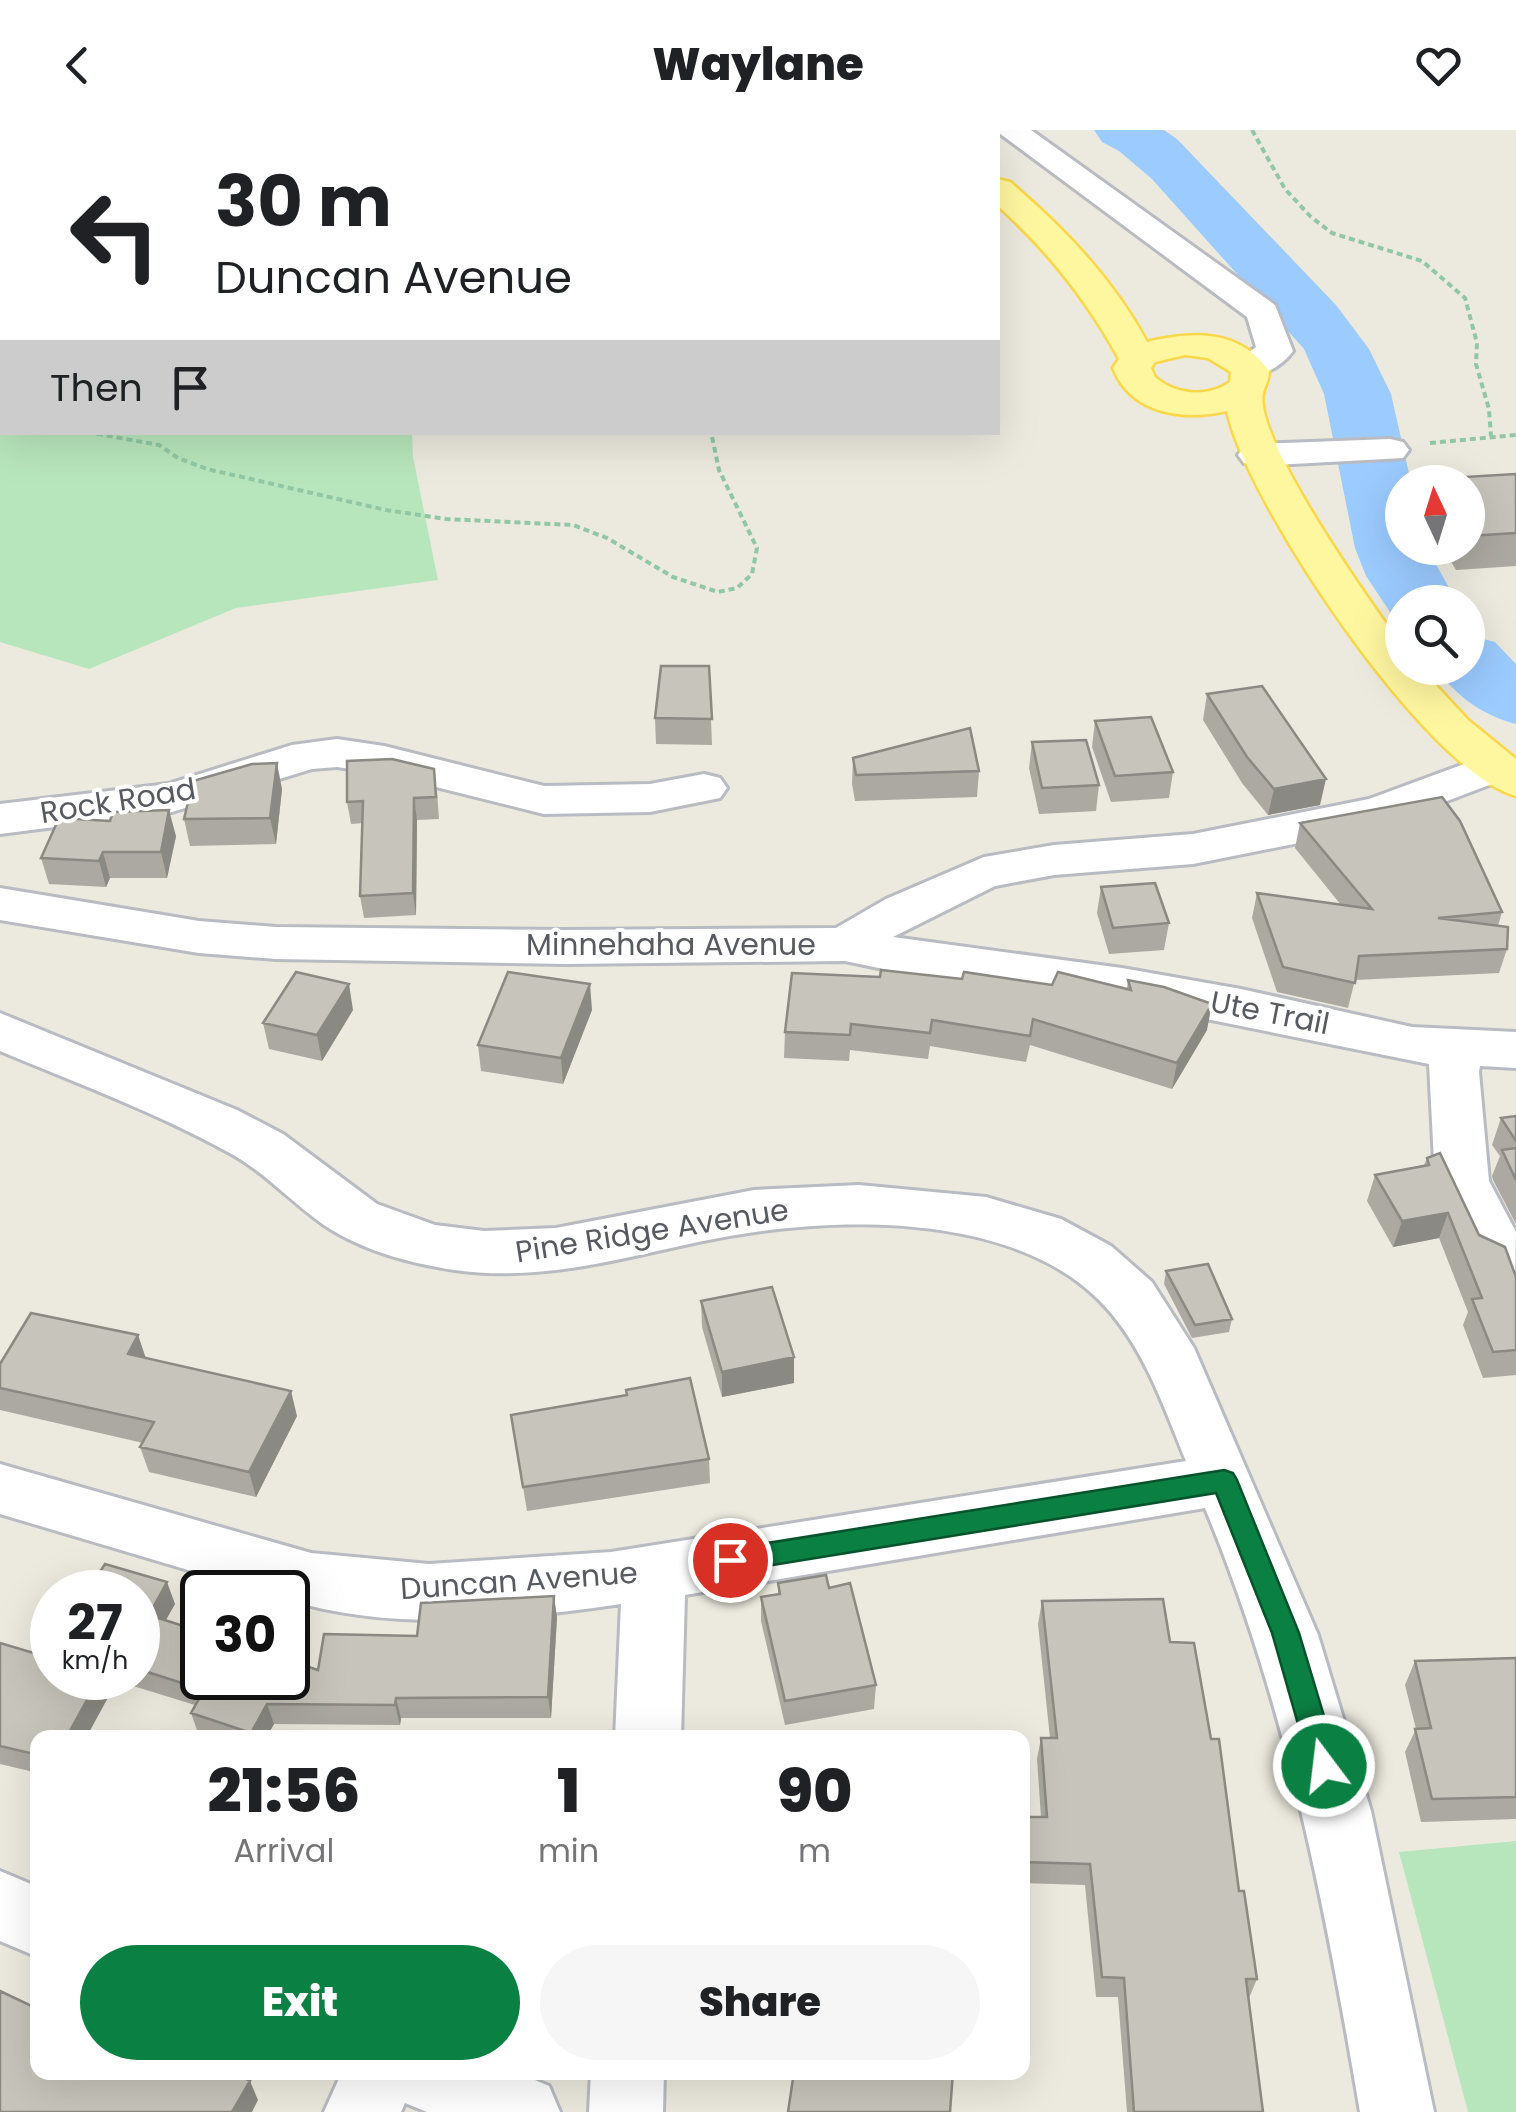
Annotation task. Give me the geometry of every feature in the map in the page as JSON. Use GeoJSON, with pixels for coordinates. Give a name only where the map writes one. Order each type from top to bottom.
{"type":"FeatureCollection","features":[{"type":"Feature","properties":{"kind":"main road"},"geometry":{"type":"LineString","coordinates":[[1000,192],[1042,226],[1077,263],[1137,358]]}},
{"type":"Feature","properties":{"kind":"main road"},"geometry":{"type":"LineString","coordinates":[[1077,263],[1195,345]]}},
{"type":"Feature","properties":{"kind":"main road"},"geometry":{"type":"LineString","coordinates":[[1257,454],[1136,382],[1132,368],[1137,358],[1156,348],[1195,345],[1231,354],[1246,380],[1257,454],[1384,656],[1436,717],[1505,774]]}},
{"type":"Feature","properties":{"kind":"main road"},"geometry":{"type":"LineString","coordinates":[[1170,400],[1209,404],[1246,380]]}},
{"type":"Feature","properties":{"kind":"street"},"geometry":{"type":"LineString","coordinates":[[1011,130],[1264,312],[1275,350],[1246,380]]}},
{"type":"Feature","properties":{"kind":"street"},"geometry":{"type":"LineString","coordinates":[[1195,345],[1235,332],[1232,310],[1215,278]]}},
{"type":"Feature","properties":{"kind":"street"},"geometry":{"type":"LineString","coordinates":[[1257,454],[1371,451]]}},
{"type":"Feature","properties":{"kind":"street","name":"Rock Road"},"geometry":{"type":"LineString","coordinates":[[0,819],[172,798],[308,755],[336,753],[384,760],[544,800],[650,798],[704,788]]}},
{"type":"Feature","properties":{"kind":"street","name":"Minnehaha Avenue"},"geometry":{"type":"LineString","coordinates":[[0,904],[128,927],[276,943],[565,947],[846,944],[903,910],[984,872],[1054,860],[1193,849],[1379,812],[1505,774]]}},
{"type":"Feature","properties":{"kind":"street","name":"Ute Trail"},"geometry":{"type":"LineString","coordinates":[[846,944],[922,960],[1122,985],[1330,1024],[1412,1045],[1516,1050]]}},
{"type":"Feature","properties":{"kind":"street","name":"Pine Ridge Avenue"},"geometry":{"type":"LineString","coordinates":[[0,1030],[248,1139],[290,1164],[354,1217],[397,1236],[442,1248],[486,1254],[532,1254],[776,1208],[902,1208],[981,1217],[1035,1231],[1086,1256],[1115,1280],[1138,1307],[1189,1398],[1286,1633],[1317,1734],[1364,1929],[1396,2112]]}},
{"type":"Feature","properties":{"kind":"street"},"geometry":{"type":"LineString","coordinates":[[1457,1050],[1453,1072],[1462,1182],[1492,1244],[1516,1257]]}},
{"type":"Feature","properties":{"kind":"street","name":"Duncan Avenue"},"geometry":{"type":"LineString","coordinates":[[0,1489],[311,1580],[362,1590],[544,1585],[654,1573],[1224,1480]]}},
{"type":"Feature","properties":{"kind":"street"},"geometry":{"type":"LineString","coordinates":[[648,1730],[654,1573]]}},
{"type":"Feature","properties":{"kind":"street"},"geometry":{"type":"LineString","coordinates":[[0,1905],[30,1918]]}},
{"type":"Feature","properties":{"kind":"street"},"geometry":{"type":"LineString","coordinates":[[361,2112],[378,2080]]}},
{"type":"Feature","properties":{"kind":"street"},"geometry":{"type":"LineString","coordinates":[[439,2080],[523,2112]]}},
{"type":"Feature","properties":{"kind":"street"},"geometry":{"type":"LineString","coordinates":[[626,2112],[628,2080]]}},
{"type":"Feature","properties":{"kind":"path"},"geometry":{"type":"LineString","coordinates":[[1252,130],[1285,189],[1332,233],[1422,261],[1465,298],[1477,343],[1476,364],[1489,409],[1491,436]]}},
{"type":"Feature","properties":{"kind":"path"},"geometry":{"type":"LineString","coordinates":[[112,435],[159,445],[178,458],[207,469],[413,513],[589,530],[648,560],[669,578],[697,588],[725,591],[750,578],[758,563],[750,526],[730,498],[717,467],[712,435]]}},
{"type":"Feature","properties":{"kind":"path"},"geometry":{"type":"LineString","coordinates":[[1371,451],[1516,435]]}},
{"type":"Feature","properties":{"kind":"green space"},"geometry":{"type":"Polygon","coordinates":[[[0,435],[412,435],[438,580],[236,608],[89,669],[0,642],[0,435]]]}},
{"type":"Feature","properties":{"kind":"green space"},"geometry":{"type":"Polygon","coordinates":[[[1516,1841],[1516,2112],[1468,2112],[1399,1852],[1516,1841]]]}},
{"type":"Feature","properties":{"kind":"building"},"geometry":{"type":"Polygon","coordinates":[[[1516,474],[1516,533],[1485,535],[1485,476],[1516,474]]]}},
{"type":"Feature","properties":{"kind":"building"},"geometry":{"type":"Polygon","coordinates":[[[661,666],[709,666],[712,719],[655,718],[661,666]]]}},
{"type":"Feature","properties":{"kind":"building"},"geometry":{"type":"Polygon","coordinates":[[[1262,686],[1326,779],[1274,789],[1247,757],[1207,694],[1262,686]]]}},
{"type":"Feature","properties":{"kind":"building"},"geometry":{"type":"Polygon","coordinates":[[[1151,717],[1173,772],[1115,776],[1095,721],[1151,717]]]}},
{"type":"Feature","properties":{"kind":"building"},"geometry":{"type":"Polygon","coordinates":[[[970,728],[979,771],[856,775],[853,758],[970,728]]]}},
{"type":"Feature","properties":{"kind":"building"},"geometry":{"type":"Polygon","coordinates":[[[1086,740],[1099,785],[1042,788],[1032,742],[1086,740]]]}},
{"type":"Feature","properties":{"kind":"building"},"geometry":{"type":"Polygon","coordinates":[[[392,759],[434,769],[436,797],[414,798],[413,893],[360,896],[363,801],[347,802],[347,761],[392,759]]]}},
{"type":"Feature","properties":{"kind":"building"},"geometry":{"type":"Polygon","coordinates":[[[277,763],[270,818],[184,819],[193,781],[252,764],[277,763]]]}},
{"type":"Feature","properties":{"kind":"building"},"geometry":{"type":"Polygon","coordinates":[[[1442,797],[1460,821],[1502,912],[1438,918],[1508,927],[1507,949],[1359,956],[1355,983],[1283,967],[1257,893],[1372,909],[1300,823],[1442,797]]]}},
{"type":"Feature","properties":{"kind":"building"},"geometry":{"type":"Polygon","coordinates":[[[169,810],[161,852],[103,852],[99,861],[41,858],[59,818],[110,821],[113,812],[169,810]]]}},
{"type":"Feature","properties":{"kind":"building"},"geometry":{"type":"Polygon","coordinates":[[[1155,883],[1169,923],[1113,928],[1101,887],[1155,883]]]}},
{"type":"Feature","properties":{"kind":"building"},"geometry":{"type":"Polygon","coordinates":[[[881,970],[962,979],[964,972],[1052,985],[1058,972],[1131,990],[1128,980],[1164,987],[1212,1004],[1177,1063],[1033,1019],[1030,1036],[932,1020],[930,1033],[851,1024],[850,1035],[785,1032],[792,973],[880,977],[881,970]]]}},
{"type":"Feature","properties":{"kind":"building"},"geometry":{"type":"Polygon","coordinates":[[[296,972],[349,984],[317,1035],[263,1023],[296,972]]]}},
{"type":"Feature","properties":{"kind":"building"},"geometry":{"type":"Polygon","coordinates":[[[508,972],[590,984],[561,1058],[478,1045],[508,972]]]}},
{"type":"Feature","properties":{"kind":"building"},"geometry":{"type":"Polygon","coordinates":[[[1516,1116],[1516,1141],[1501,1118],[1516,1116]]]}},
{"type":"Feature","properties":{"kind":"building"},"geometry":{"type":"Polygon","coordinates":[[[1516,1148],[1516,1180],[1502,1150],[1516,1148]]]}},
{"type":"Feature","properties":{"kind":"building"},"geometry":{"type":"Polygon","coordinates":[[[1440,1153],[1479,1235],[1505,1247],[1516,1277],[1516,1350],[1493,1352],[1472,1299],[1482,1298],[1448,1213],[1402,1221],[1375,1175],[1429,1165],[1427,1158],[1440,1153]]]}},
{"type":"Feature","properties":{"kind":"building"},"geometry":{"type":"Polygon","coordinates":[[[1208,1264],[1232,1319],[1195,1325],[1166,1271],[1208,1264]]]}},
{"type":"Feature","properties":{"kind":"building"},"geometry":{"type":"Polygon","coordinates":[[[772,1287],[794,1357],[722,1372],[701,1301],[772,1287]]]}},
{"type":"Feature","properties":{"kind":"building"},"geometry":{"type":"Polygon","coordinates":[[[31,1313],[138,1335],[128,1354],[291,1391],[249,1472],[140,1447],[154,1422],[0,1388],[0,1364],[31,1313]]]}},
{"type":"Feature","properties":{"kind":"building"},"geometry":{"type":"Polygon","coordinates":[[[690,1378],[709,1459],[523,1487],[511,1415],[627,1395],[626,1390],[690,1378]]]}},
{"type":"Feature","properties":{"kind":"building"},"geometry":{"type":"Polygon","coordinates":[[[105,1564],[126,1570],[101,1570],[105,1564]]]}},
{"type":"Feature","properties":{"kind":"building"},"geometry":{"type":"Polygon","coordinates":[[[826,1575],[829,1588],[850,1583],[876,1685],[785,1701],[761,1597],[780,1594],[778,1583],[826,1575]]]}},
{"type":"Feature","properties":{"kind":"building"},"geometry":{"type":"Polygon","coordinates":[[[554,1596],[548,1697],[396,1698],[395,1705],[267,1704],[253,1730],[191,1713],[198,1700],[310,1700],[310,1667],[318,1670],[324,1634],[417,1636],[421,1603],[554,1596]]]}},
{"type":"Feature","properties":{"kind":"building"},"geometry":{"type":"Polygon","coordinates":[[[1163,1599],[1170,1642],[1194,1643],[1211,1739],[1219,1739],[1239,1891],[1244,1891],[1257,1979],[1246,1979],[1263,2112],[1134,2112],[1124,1978],[1102,1977],[1090,1864],[1030,1862],[1030,1817],[1047,1817],[1041,1738],[1057,1738],[1042,1601],[1163,1599]]]}},
{"type":"Feature","properties":{"kind":"building"},"geometry":{"type":"Polygon","coordinates":[[[160,1619],[180,1625],[180,1682],[160,1676],[160,1619]]]}},
{"type":"Feature","properties":{"kind":"building"},"geometry":{"type":"Polygon","coordinates":[[[0,1643],[30,1652],[30,1700],[87,1700],[70,1730],[30,1730],[30,1753],[0,1746],[0,1643]]]}},
{"type":"Feature","properties":{"kind":"building"},"geometry":{"type":"Polygon","coordinates":[[[1516,1658],[1516,1797],[1432,1799],[1415,1729],[1431,1728],[1415,1661],[1516,1658]]]}},
{"type":"Feature","properties":{"kind":"building"},"geometry":{"type":"Polygon","coordinates":[[[0,1991],[30,2005],[30,2080],[250,2081],[232,2112],[0,2112],[0,1991]]]}},
{"type":"Feature","properties":{"kind":"building"},"geometry":{"type":"Polygon","coordinates":[[[793,2080],[952,2080],[950,2112],[788,2112],[793,2080]]]}},
{"type":"Feature","properties":{"kind":"waterway"},"geometry":{"type":"LineString","coordinates":[[1122,130],[1173,166],[1336,349],[1358,394],[1383,518],[1391,548],[1409,585]]}},
{"type":"Feature","properties":{"kind":"waterway"},"geometry":{"type":"LineString","coordinates":[[1485,677],[1516,700]]}},
{"type":"Feature","properties":{"kind":"route"},"geometry":{"type":"LineString","coordinates":[[730,1560],[1224,1480],[1286,1633],[1324,1766]]}}]}
